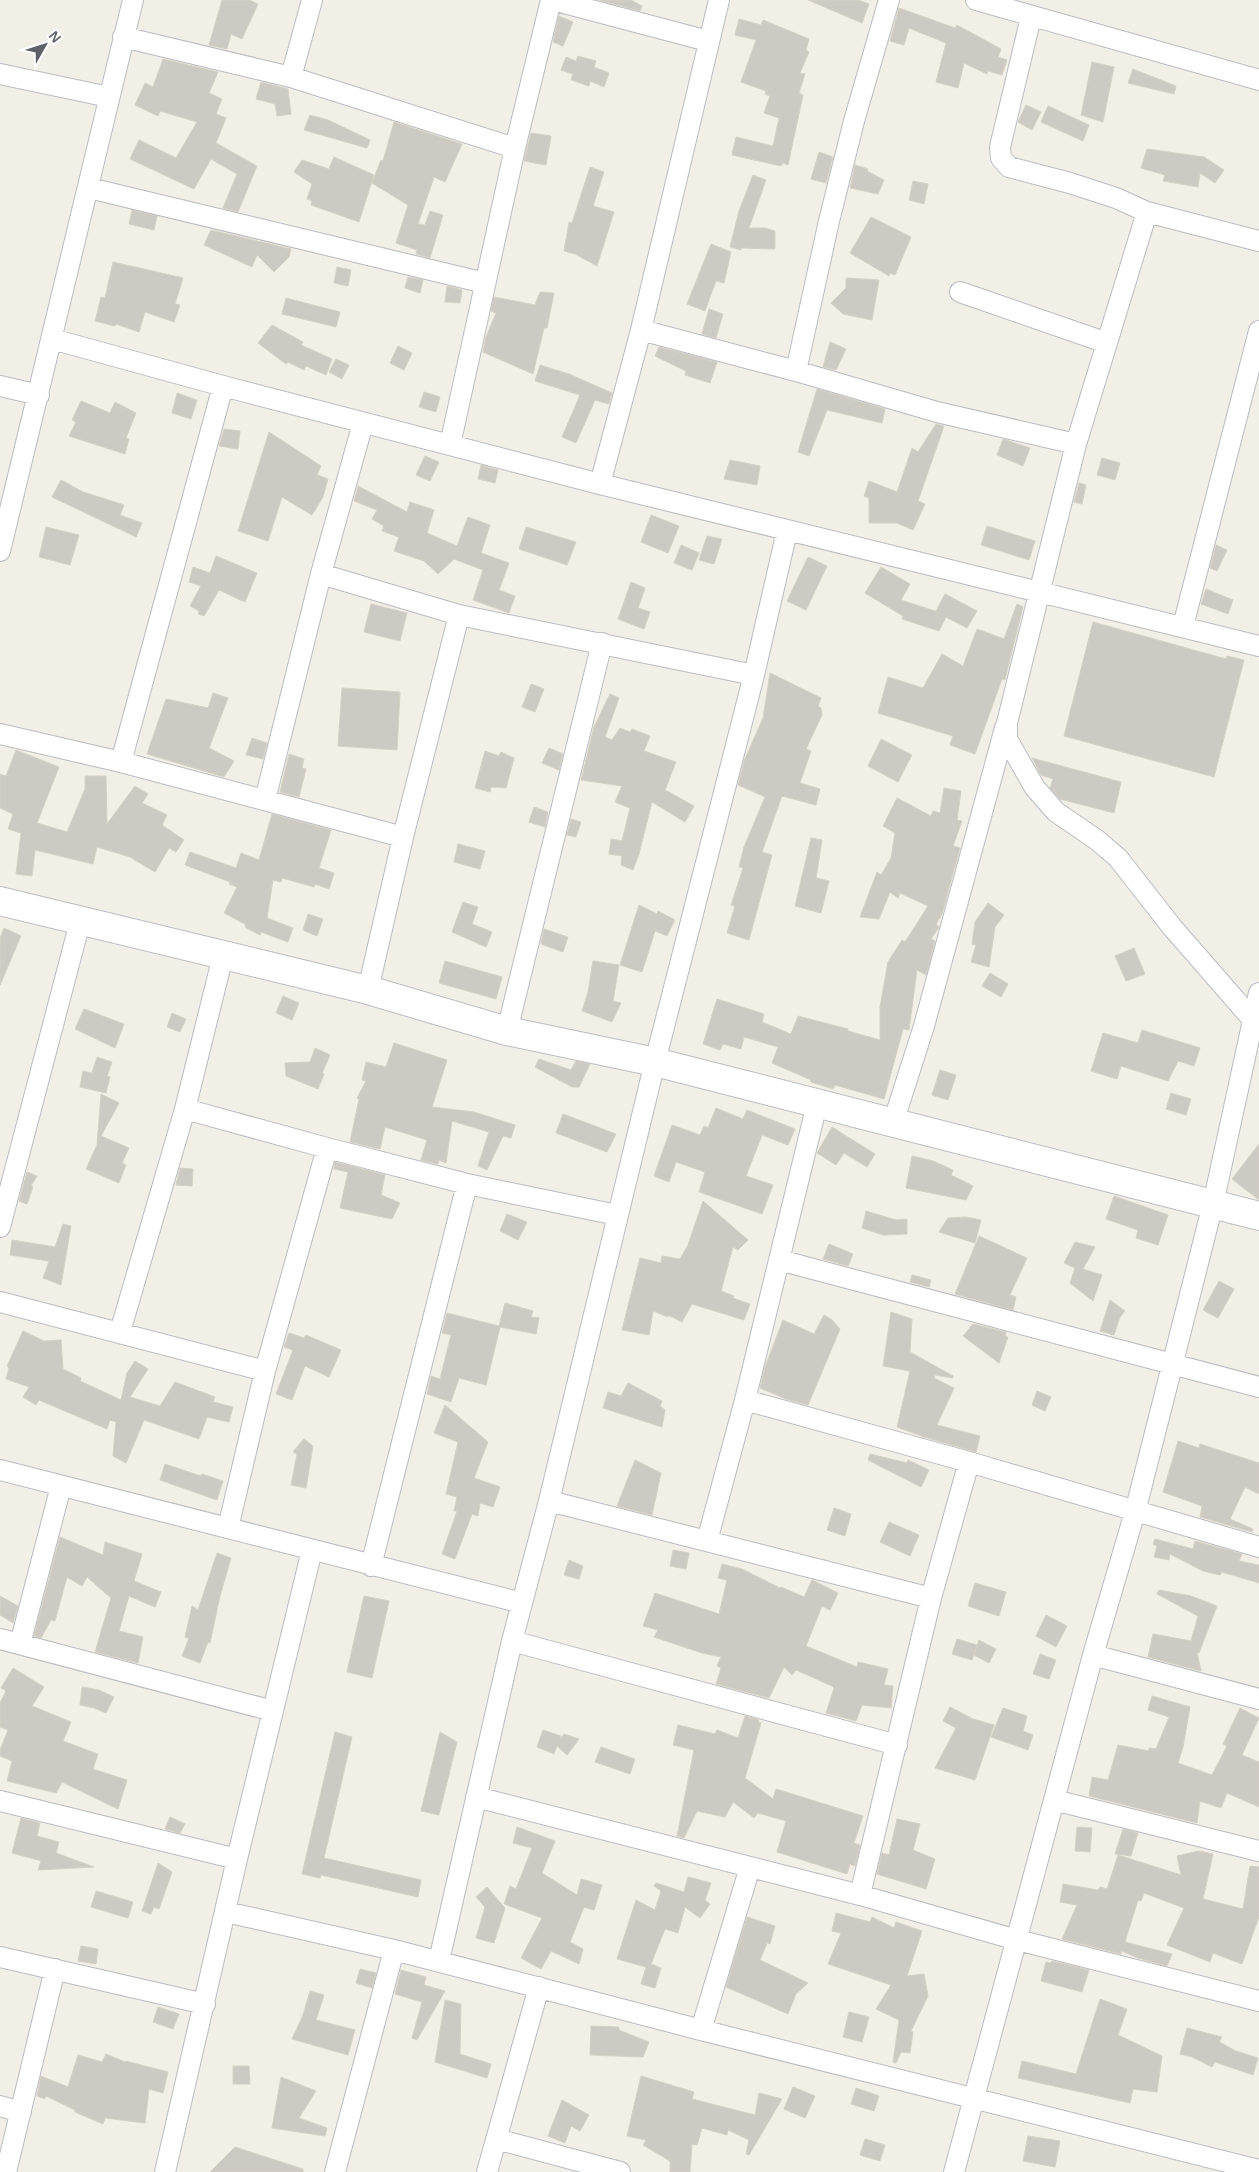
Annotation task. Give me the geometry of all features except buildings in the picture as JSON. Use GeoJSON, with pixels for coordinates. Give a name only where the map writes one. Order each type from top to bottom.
{"type":"FeatureCollection","features":[{"type":"Feature","properties":{"kind":"street"},"geometry":{"type":"LineString","coordinates":[[0,551],[133,0]]}},
{"type":"Feature","properties":{"kind":"street"},"geometry":{"type":"LineString","coordinates":[[292,77],[312,0]]}},
{"type":"Feature","properties":{"kind":"street"},"geometry":{"type":"LineString","coordinates":[[450,445],[515,148],[552,0],[708,40]]}},
{"type":"Feature","properties":{"kind":"street"},"geometry":{"type":"LineString","coordinates":[[600,484],[641,330],[708,40],[719,0]]}},
{"type":"Feature","properties":{"kind":"street"},"geometry":{"type":"LineString","coordinates":[[796,371],[854,121],[889,0]]}},
{"type":"Feature","properties":{"kind":"street"},"geometry":{"type":"LineString","coordinates":[[976,0],[1259,80]]}},
{"type":"Feature","properties":{"kind":"street"},"geometry":{"type":"LineString","coordinates":[[1031,17],[1000,147],[1001,158],[1009,167],[1070,183],[1116,198],[1147,212],[1259,241]]}},
{"type":"Feature","properties":{"kind":"street"},"geometry":{"type":"LineString","coordinates":[[123,37],[292,77],[515,148]]}},
{"type":"Feature","properties":{"kind":"street"},"geometry":{"type":"LineString","coordinates":[[0,74],[109,97]]}},
{"type":"Feature","properties":{"kind":"street"},"geometry":{"type":"LineString","coordinates":[[89,188],[485,283]]}},
{"type":"Feature","properties":{"kind":"street"},"geometry":{"type":"LineString","coordinates":[[893,1123],[924,1026],[1007,723],[1076,444],[1147,212]]}},
{"type":"Feature","properties":{"kind":"street"},"geometry":{"type":"LineString","coordinates":[[960,292],[1107,343]]}},
{"type":"Feature","properties":{"kind":"street"},"geometry":{"type":"LineString","coordinates":[[641,330],[796,371],[937,412],[1076,444]]}},
{"type":"Feature","properties":{"kind":"street"},"geometry":{"type":"LineString","coordinates":[[1183,626],[1259,332]]}},
{"type":"Feature","properties":{"kind":"street"},"geometry":{"type":"LineString","coordinates":[[52,339],[223,386],[600,484],[1259,646]]}},
{"type":"Feature","properties":{"kind":"street"},"geometry":{"type":"LineString","coordinates":[[0,386],[39,395]]}},
{"type":"Feature","properties":{"kind":"street"},"geometry":{"type":"LineString","coordinates":[[121,762],[223,386]]}},
{"type":"Feature","properties":{"kind":"street"},"geometry":{"type":"LineString","coordinates":[[265,800],[321,574],[363,422]]}},
{"type":"Feature","properties":{"kind":"street"},"geometry":{"type":"LineString","coordinates":[[439,1961],[512,1641],[548,1502],[655,1062],[754,675],[787,531]]}},
{"type":"Feature","properties":{"kind":"street"},"geometry":{"type":"LineString","coordinates":[[321,574],[460,614],[754,675]]}},
{"type":"Feature","properties":{"kind":"street"},"geometry":{"type":"LineString","coordinates":[[368,990],[403,837],[460,614]]}},
{"type":"Feature","properties":{"kind":"street"},"geometry":{"type":"LineString","coordinates":[[507,1031],[602,643]]}},
{"type":"Feature","properties":{"kind":"street"},"geometry":{"type":"LineString","coordinates":[[1007,723],[1008,739],[1035,788],[1056,812],[1098,840],[1118,858],[1172,927],[1253,1020]]}},
{"type":"Feature","properties":{"kind":"street"},"geometry":{"type":"LineString","coordinates":[[0,734],[121,762],[403,837]]}},
{"type":"Feature","properties":{"kind":"street"},"geometry":{"type":"LineString","coordinates":[[0,901],[80,922],[368,990],[507,1031],[655,1062],[1259,1216]]}},
{"type":"Feature","properties":{"kind":"street"},"geometry":{"type":"LineString","coordinates":[[0,1227],[80,922]]}},
{"type":"Feature","properties":{"kind":"street"},"geometry":{"type":"LineString","coordinates":[[120,1332],[185,1108],[223,956]]}},
{"type":"Feature","properties":{"kind":"street"},"geometry":{"type":"LineString","coordinates":[[954,2172],[1093,1655],[1135,1512],[1213,1204],[1259,993]]}},
{"type":"Feature","properties":{"kind":"street"},"geometry":{"type":"LineString","coordinates":[[707,1541],[746,1400],[817,1104]]}},
{"type":"Feature","properties":{"kind":"street"},"geometry":{"type":"LineString","coordinates":[[185,1108],[327,1148],[468,1184],[617,1215]]}},
{"type":"Feature","properties":{"kind":"street"},"geometry":{"type":"LineString","coordinates":[[228,1528],[265,1371],[327,1148]]}},
{"type":"Feature","properties":{"kind":"street"},"geometry":{"type":"LineString","coordinates":[[371,1566],[468,1184]]}},
{"type":"Feature","properties":{"kind":"street"},"geometry":{"type":"LineString","coordinates":[[779,1260],[1259,1387]]}},
{"type":"Feature","properties":{"kind":"street"},"geometry":{"type":"LineString","coordinates":[[0,1302],[265,1371]]}},
{"type":"Feature","properties":{"kind":"street"},"geometry":{"type":"LineString","coordinates":[[746,1400],[968,1462],[1259,1547]]}},
{"type":"Feature","properties":{"kind":"street"},"geometry":{"type":"LineString","coordinates":[[860,1895],[931,1598],[968,1462]]}},
{"type":"Feature","properties":{"kind":"street"},"geometry":{"type":"LineString","coordinates":[[0,1470],[522,1603]]}},
{"type":"Feature","properties":{"kind":"street"},"geometry":{"type":"LineString","coordinates":[[20,1644],[61,1486]]}},
{"type":"Feature","properties":{"kind":"street"},"geometry":{"type":"LineString","coordinates":[[548,1502],[931,1598]]}},
{"type":"Feature","properties":{"kind":"street"},"geometry":{"type":"LineString","coordinates":[[165,2172],[206,2004],[237,1859],[312,1550]]}},
{"type":"Feature","properties":{"kind":"street"},"geometry":{"type":"LineString","coordinates":[[0,1639],[273,1711]]}},
{"type":"Feature","properties":{"kind":"street"},"geometry":{"type":"LineString","coordinates":[[512,1641],[897,1744]]}},
{"type":"Feature","properties":{"kind":"street"},"geometry":{"type":"LineString","coordinates":[[1093,1655],[1259,1699]]}},
{"type":"Feature","properties":{"kind":"street"},"geometry":{"type":"LineString","coordinates":[[476,1797],[860,1895],[1017,1940],[1259,2001]]}},
{"type":"Feature","properties":{"kind":"street"},"geometry":{"type":"LineString","coordinates":[[1054,1800],[1259,1851]]}},
{"type":"Feature","properties":{"kind":"street"},"geometry":{"type":"LineString","coordinates":[[0,1801],[237,1859]]}},
{"type":"Feature","properties":{"kind":"street"},"geometry":{"type":"LineString","coordinates":[[701,2030],[750,1867]]}},
{"type":"Feature","properties":{"kind":"street"},"geometry":{"type":"LineString","coordinates":[[226,1912],[439,1961],[701,2030],[1259,2170]]}},
{"type":"Feature","properties":{"kind":"street"},"geometry":{"type":"LineString","coordinates":[[335,2172],[394,1950]]}},
{"type":"Feature","properties":{"kind":"street"},"geometry":{"type":"LineString","coordinates":[[0,1957],[55,1968],[206,2004]]}},
{"type":"Feature","properties":{"kind":"street"},"geometry":{"type":"LineString","coordinates":[[6,2172],[55,1968]]}},
{"type":"Feature","properties":{"kind":"street"},"geometry":{"type":"LineString","coordinates":[[487,2172],[539,1987]]}},
{"type":"Feature","properties":{"kind":"street"},"geometry":{"type":"LineString","coordinates":[[0,2106],[21,2112]]}},
{"type":"Feature","properties":{"kind":"street"},"geometry":{"type":"LineString","coordinates":[[496,2139],[620,2172]]}}]}
